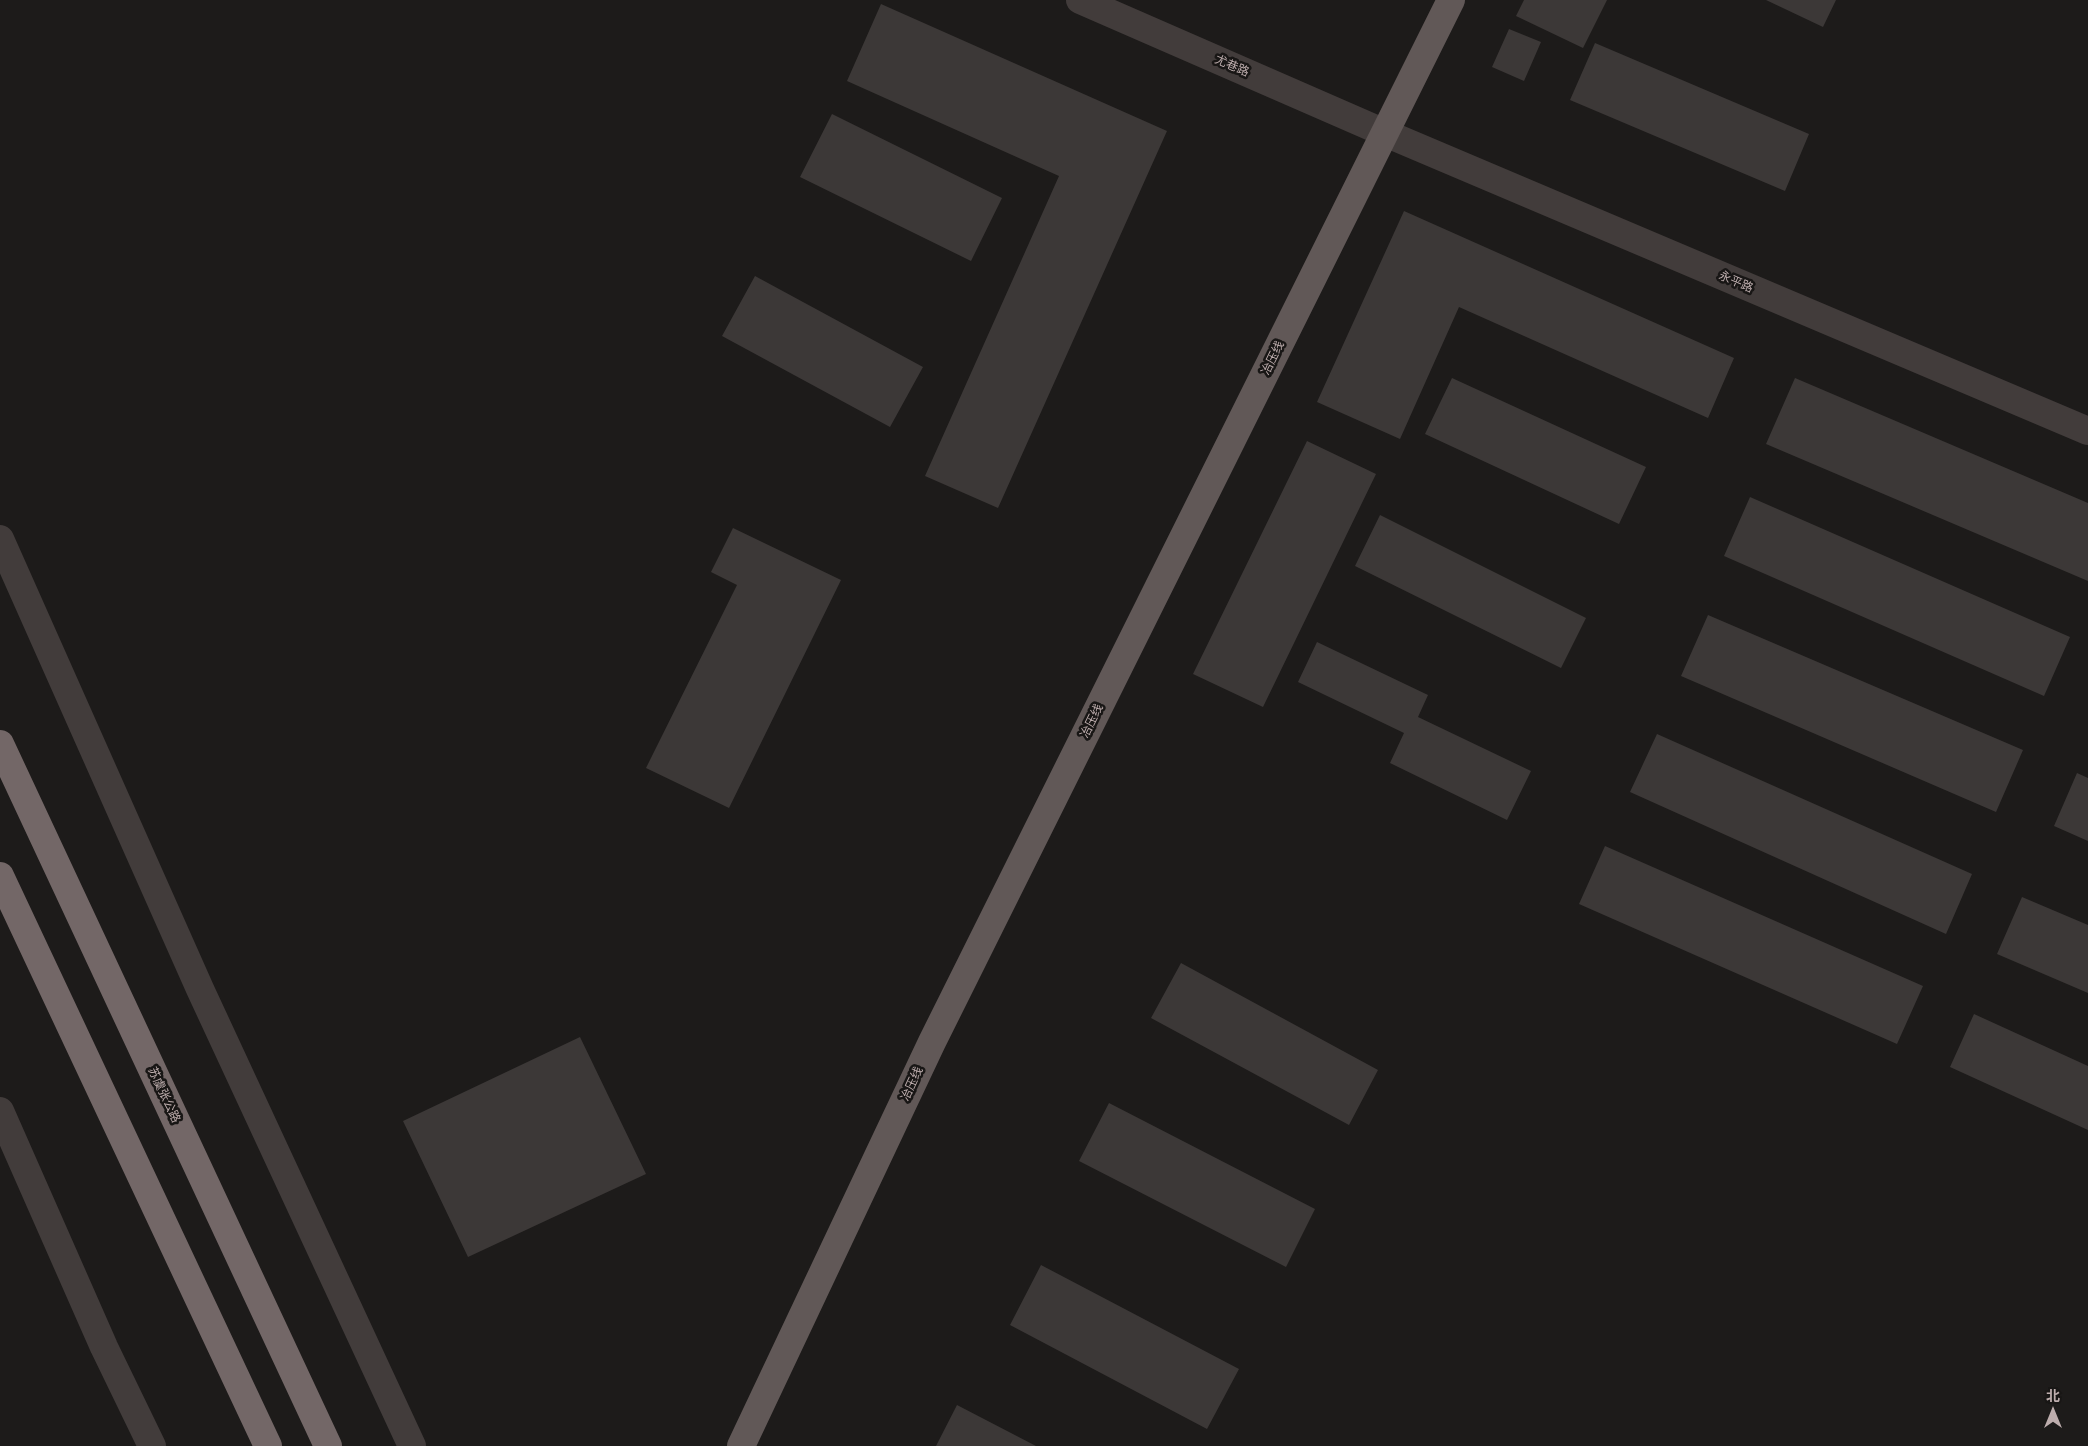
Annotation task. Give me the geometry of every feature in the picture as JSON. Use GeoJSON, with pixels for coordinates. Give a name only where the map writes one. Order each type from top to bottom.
{"type":"FeatureCollection","features":[{"type":"Feature","properties":{"kind":"highway","name":"苏虞张公路"},"geometry":{"type":"LineString","coordinates":[[0,744],[328,1446]]}},
{"type":"Feature","properties":{"kind":"highway"},"geometry":{"type":"LineString","coordinates":[[0,876],[263,1436]]}},
{"type":"Feature","properties":{"kind":"main road","name":"冶压线"},"geometry":{"type":"LineString","coordinates":[[741,1446],[932,1042],[1451,0]]}},
{"type":"Feature","properties":{"kind":"street","name":"尤巷路"},"geometry":{"type":"LineString","coordinates":[[1080,0],[1385,133]]}},
{"type":"Feature","properties":{"kind":"street","name":"永平路"},"geometry":{"type":"LineString","coordinates":[[1385,133],[2088,431]]}},
{"type":"Feature","properties":{"kind":"street"},"geometry":{"type":"LineString","coordinates":[[0,539],[200,989],[412,1446]]}},
{"type":"Feature","properties":{"kind":"street"},"geometry":{"type":"LineString","coordinates":[[0,1111],[104,1347],[152,1446]]}},
{"type":"Feature","properties":{"kind":"building"},"geometry":{"type":"Polygon","coordinates":[[[1524,0],[1607,0],[1583,48],[1516,16],[1524,0]]]}},
{"type":"Feature","properties":{"kind":"building"},"geometry":{"type":"Polygon","coordinates":[[[1766,0],[1836,0],[1823,27],[1766,0]]]}},
{"type":"Feature","properties":{"kind":"building"},"geometry":{"type":"Polygon","coordinates":[[[881,4],[1167,131],[998,508],[925,476],[1059,176],[847,81],[881,4]]]}},
{"type":"Feature","properties":{"kind":"building"},"geometry":{"type":"Polygon","coordinates":[[[1509,29],[1541,42],[1524,81],[1492,67],[1509,29]]]}},
{"type":"Feature","properties":{"kind":"building"},"geometry":{"type":"Polygon","coordinates":[[[1595,43],[1809,134],[1785,191],[1570,100],[1595,43]]]}},
{"type":"Feature","properties":{"kind":"building"},"geometry":{"type":"Polygon","coordinates":[[[832,114],[1002,198],[971,261],[800,177],[832,114]]]}},
{"type":"Feature","properties":{"kind":"building"},"geometry":{"type":"Polygon","coordinates":[[[1404,211],[1734,358],[1708,418],[1459,307],[1400,439],[1317,402],[1404,211]]]}},
{"type":"Feature","properties":{"kind":"building"},"geometry":{"type":"Polygon","coordinates":[[[755,276],[923,367],[890,427],[722,336],[755,276]]]}},
{"type":"Feature","properties":{"kind":"building"},"geometry":{"type":"Polygon","coordinates":[[[1452,378],[1646,467],[1619,524],[1425,434],[1452,378]]]}},
{"type":"Feature","properties":{"kind":"building"},"geometry":{"type":"Polygon","coordinates":[[[1795,378],[2088,503],[2088,581],[1766,444],[1795,378]]]}},
{"type":"Feature","properties":{"kind":"building"},"geometry":{"type":"Polygon","coordinates":[[[1307,441],[1376,474],[1263,707],[1193,674],[1307,441]]]}},
{"type":"Feature","properties":{"kind":"building"},"geometry":{"type":"Polygon","coordinates":[[[1750,497],[2070,637],[2044,696],[1724,556],[1750,497]]]}},
{"type":"Feature","properties":{"kind":"building"},"geometry":{"type":"Polygon","coordinates":[[[1380,515],[1586,618],[1561,668],[1355,566],[1380,515]]]}},
{"type":"Feature","properties":{"kind":"building"},"geometry":{"type":"Polygon","coordinates":[[[733,528],[841,580],[729,808],[646,768],[737,585],[711,572],[733,528]]]}},
{"type":"Feature","properties":{"kind":"building"},"geometry":{"type":"Polygon","coordinates":[[[1708,615],[2023,750],[1996,812],[1681,676],[1708,615]]]}},
{"type":"Feature","properties":{"kind":"building"},"geometry":{"type":"Polygon","coordinates":[[[1317,642],[1428,695],[1418,717],[1531,771],[1507,820],[1390,763],[1404,733],[1298,682],[1317,642]]]}},
{"type":"Feature","properties":{"kind":"building"},"geometry":{"type":"Polygon","coordinates":[[[1657,734],[1972,874],[1946,934],[1630,792],[1657,734]]]}},
{"type":"Feature","properties":{"kind":"building"},"geometry":{"type":"Polygon","coordinates":[[[2077,773],[2088,778],[2088,841],[2054,826],[2077,773]]]}},
{"type":"Feature","properties":{"kind":"building"},"geometry":{"type":"Polygon","coordinates":[[[1605,846],[1923,986],[1897,1044],[1579,904],[1605,846]]]}},
{"type":"Feature","properties":{"kind":"building"},"geometry":{"type":"Polygon","coordinates":[[[2022,897],[2088,925],[2088,993],[1997,954],[2022,897]]]}},
{"type":"Feature","properties":{"kind":"building"},"geometry":{"type":"Polygon","coordinates":[[[1181,963],[1378,1070],[1349,1125],[1151,1018],[1181,963]]]}},
{"type":"Feature","properties":{"kind":"building"},"geometry":{"type":"Polygon","coordinates":[[[1974,1014],[2088,1066],[2088,1130],[1950,1067],[1974,1014]]]}},
{"type":"Feature","properties":{"kind":"building"},"geometry":{"type":"Polygon","coordinates":[[[580,1037],[646,1174],[468,1257],[403,1121],[580,1037]]]}},
{"type":"Feature","properties":{"kind":"building"},"geometry":{"type":"Polygon","coordinates":[[[1109,1103],[1315,1209],[1286,1267],[1079,1161],[1109,1103]]]}},
{"type":"Feature","properties":{"kind":"building"},"geometry":{"type":"Polygon","coordinates":[[[1041,1265],[1239,1369],[1207,1429],[1010,1325],[1041,1265]]]}},
{"type":"Feature","properties":{"kind":"building"},"geometry":{"type":"Polygon","coordinates":[[[957,1405],[1036,1446],[936,1446],[957,1405]]]}}]}
